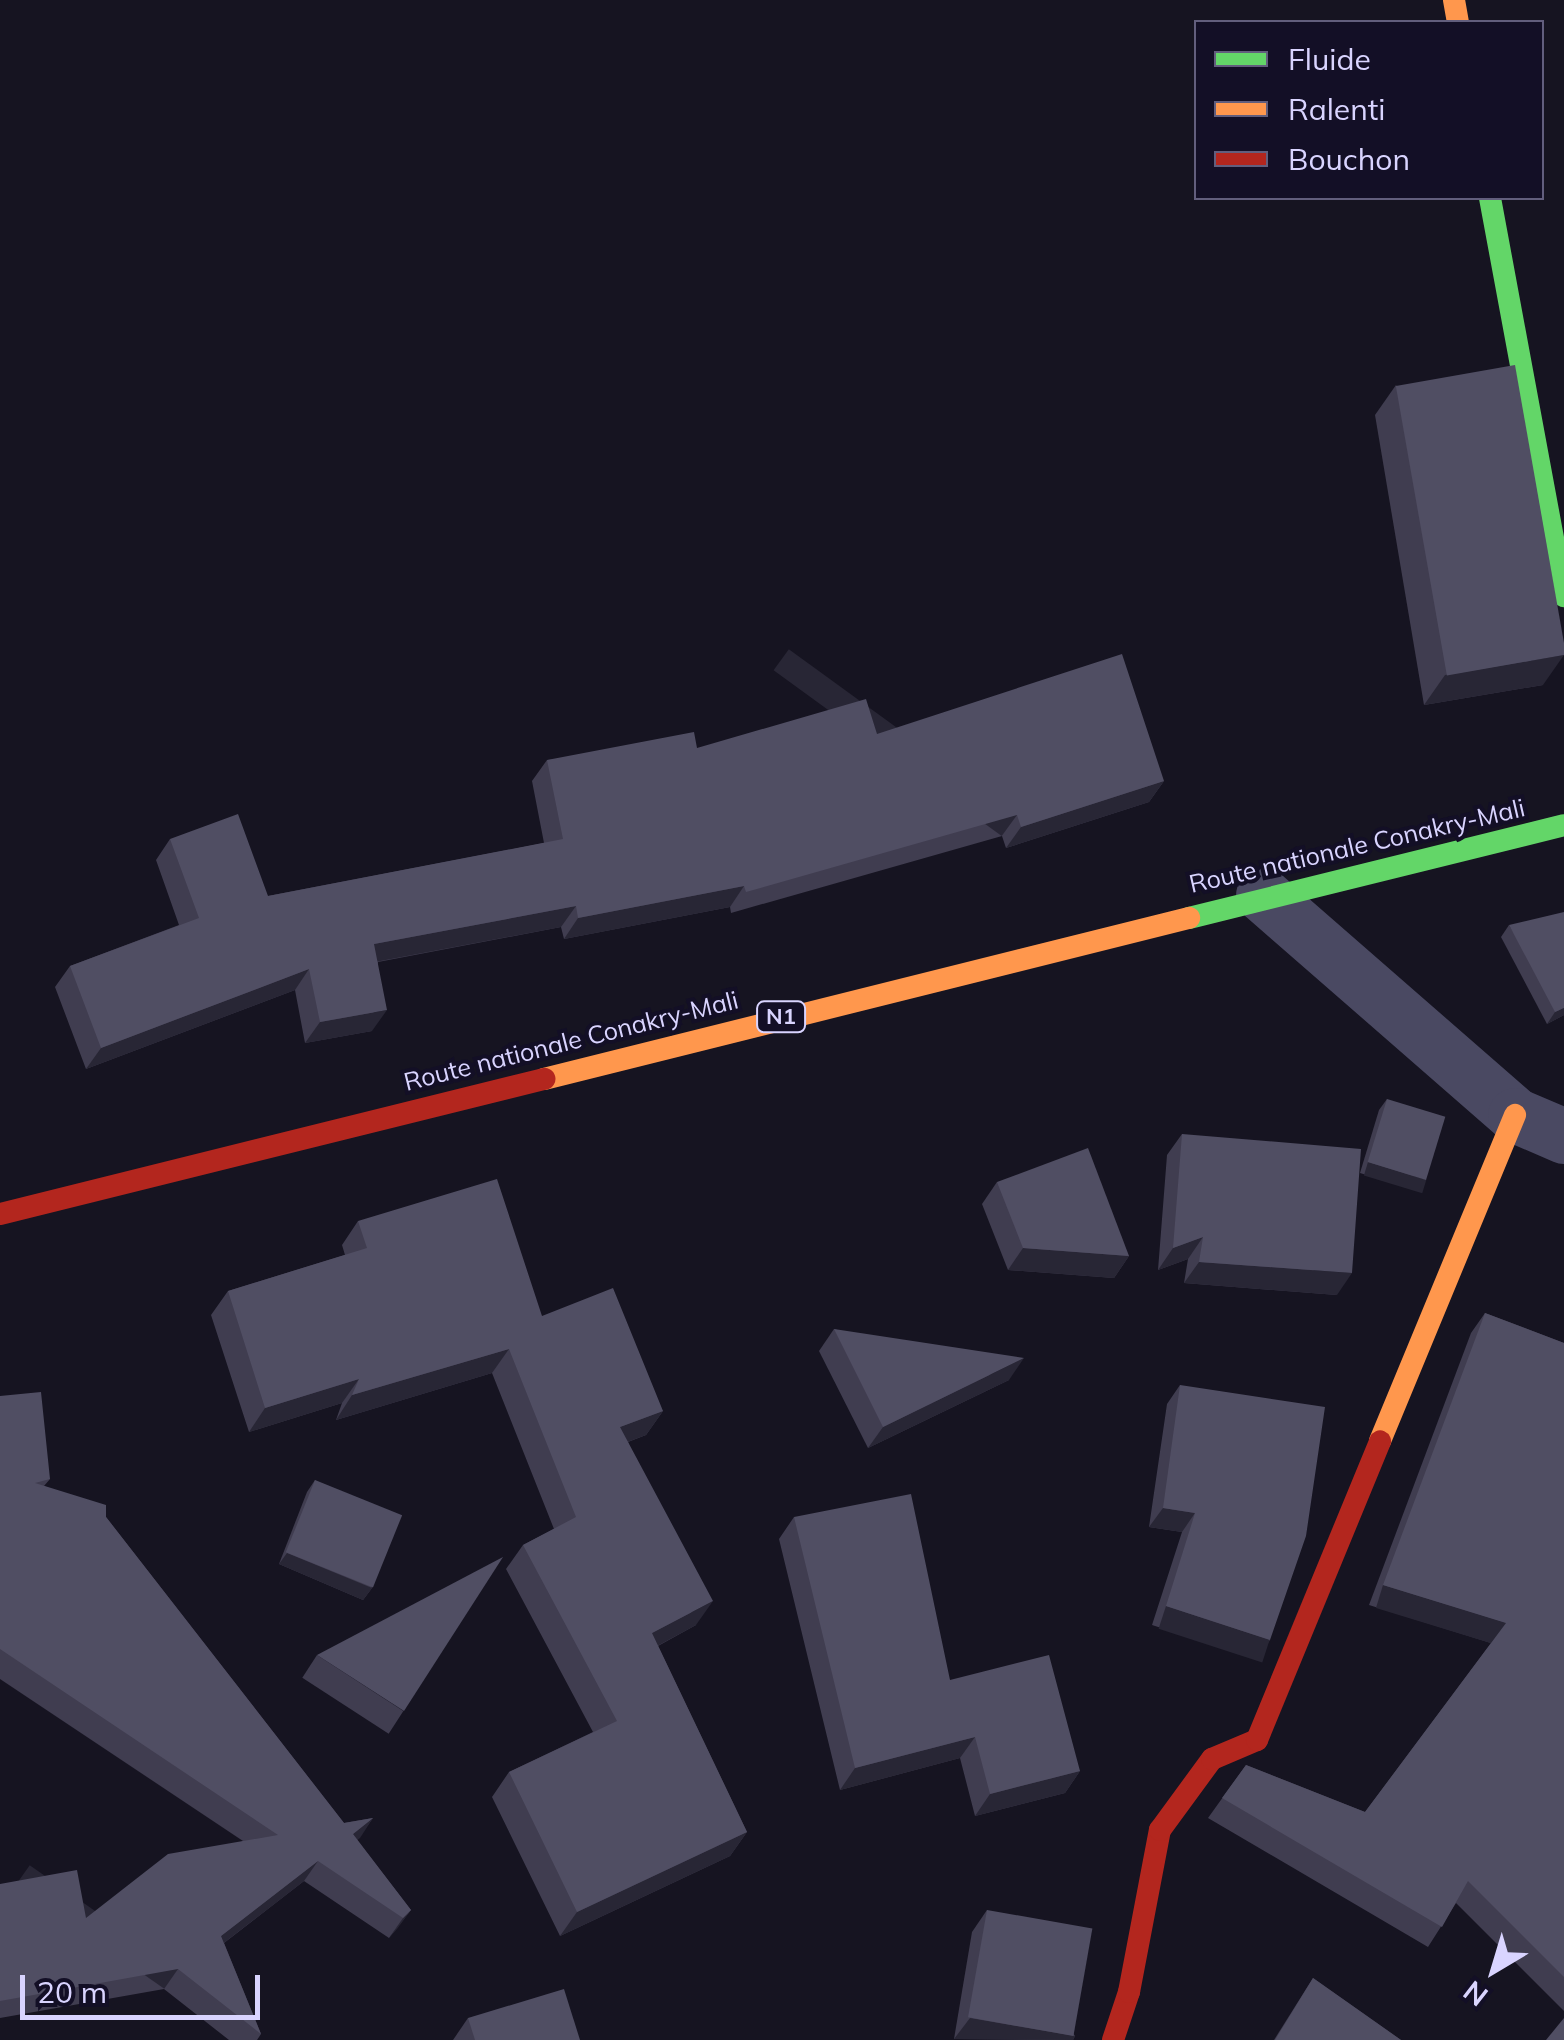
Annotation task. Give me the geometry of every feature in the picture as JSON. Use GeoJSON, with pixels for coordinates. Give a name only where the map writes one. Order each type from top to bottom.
{"type":"FeatureCollection","features":[{"type":"Feature","properties":{"kind":"main road"},"geometry":{"type":"LineString","coordinates":[[1490,200],[1564,596]]}},
{"type":"Feature","properties":{"kind":"main road","name":"Route nationale Conakry-Mali"},"geometry":{"type":"LineString","coordinates":[[0,1214],[1264,895],[1564,825]]}},
{"type":"Feature","properties":{"kind":"main road"},"geometry":{"type":"LineString","coordinates":[[1113,2040],[1129,1992],[1160,1830],[1212,1759],[1256,1740],[1514,1115]]}},
{"type":"Feature","properties":{"kind":"street"},"geometry":{"type":"LineString","coordinates":[[1264,895],[1514,1115],[1564,1136]]}},
{"type":"Feature","properties":{"kind":"building"},"geometry":{"type":"Polygon","coordinates":[[[1515,365],[1564,655],[1447,676],[1396,386],[1515,365]]]}},
{"type":"Feature","properties":{"kind":"building"},"geometry":{"type":"Polygon","coordinates":[[[1122,654],[1164,781],[1021,827],[1017,815],[746,892],[744,886],[578,918],[576,906],[374,944],[387,1010],[320,1022],[309,969],[101,1048],[70,966],[199,918],[170,839],[238,814],[268,896],[563,839],[547,760],[694,732],[697,748],[866,699],[877,734],[1122,654]]]}},
{"type":"Feature","properties":{"kind":"building"},"geometry":{"type":"Polygon","coordinates":[[[1564,912],[1564,1008],[1555,1012],[1509,925],[1564,912]]]}},
{"type":"Feature","properties":{"kind":"building"},"geometry":{"type":"Polygon","coordinates":[[[1387,1099],[1445,1117],[1426,1180],[1368,1162],[1387,1099]]]}},
{"type":"Feature","properties":{"kind":"building"},"geometry":{"type":"Polygon","coordinates":[[[1182,1134],[1361,1149],[1352,1273],[1199,1262],[1203,1237],[1173,1248],[1182,1134]]]}},
{"type":"Feature","properties":{"kind":"building"},"geometry":{"type":"Polygon","coordinates":[[[1088,1148],[1129,1256],[1023,1248],[997,1182],[1088,1148]]]}},
{"type":"Feature","properties":{"kind":"building"},"geometry":{"type":"Polygon","coordinates":[[[497,1179],[542,1316],[613,1288],[663,1411],[620,1427],[713,1601],[652,1633],[747,1832],[577,1912],[509,1772],[617,1721],[523,1545],[576,1517],[509,1349],[352,1395],[359,1379],[265,1408],[228,1291],[367,1248],[358,1221],[497,1179]]]}},
{"type":"Feature","properties":{"kind":"building"},"geometry":{"type":"Polygon","coordinates":[[[1485,1313],[1564,1343],[1564,1977],[1468,1881],[1442,1927],[1222,1798],[1246,1765],[1365,1812],[1506,1623],[1383,1585],[1485,1313]]]}},
{"type":"Feature","properties":{"kind":"building"},"geometry":{"type":"Polygon","coordinates":[[[834,1329],[1024,1358],[883,1427],[834,1329]]]}},
{"type":"Feature","properties":{"kind":"building"},"geometry":{"type":"Polygon","coordinates":[[[1180,1385],[1325,1407],[1306,1536],[1270,1640],[1166,1606],[1195,1513],[1163,1508],[1180,1385]]]}},
{"type":"Feature","properties":{"kind":"building"},"geometry":{"type":"Polygon","coordinates":[[[41,1392],[50,1479],[35,1483],[106,1505],[106,1517],[344,1823],[373,1818],[353,1834],[411,1910],[403,1918],[318,1861],[221,1936],[261,2034],[178,1969],[0,2001],[0,1884],[77,1870],[86,1918],[168,1854],[278,1835],[0,1649],[0,1396],[41,1392]]]}},
{"type":"Feature","properties":{"kind":"building"},"geometry":{"type":"Polygon","coordinates":[[[315,1480],[402,1515],[373,1588],[286,1552],[315,1480]]]}},
{"type":"Feature","properties":{"kind":"building"},"geometry":{"type":"Polygon","coordinates":[[[911,1494],[950,1680],[1049,1655],[1080,1771],[990,1794],[975,1737],[855,1768],[794,1517],[911,1494]]]}},
{"type":"Feature","properties":{"kind":"building"},"geometry":{"type":"Polygon","coordinates":[[[503,1557],[404,1711],[317,1655],[503,1557]]]}},
{"type":"Feature","properties":{"kind":"building"},"geometry":{"type":"Polygon","coordinates":[[[987,1910],[1092,1929],[1073,2036],[968,2017],[987,1910]]]}},
{"type":"Feature","properties":{"kind":"building"},"geometry":{"type":"Polygon","coordinates":[[[1313,1978],[1401,2040],[1275,2040],[1313,1978]]]}},
{"type":"Feature","properties":{"kind":"building"},"geometry":{"type":"Polygon","coordinates":[[[564,1989],[580,2040],[475,2040],[468,2018],[564,1989]]]}},
{"type":"Feature","properties":{"kind":"building"},"geometry":{"type":"Polygon","coordinates":[[[1564,2018],[1564,2040],[1546,2040],[1564,2018]]]}},
{"type":"Feature","properties":{"kind":"traffic: fast"},"geometry":{"type":"LineString","coordinates":[[1490,200],[1564,596]]}},
{"type":"Feature","properties":{"kind":"traffic: fast"},"geometry":{"type":"LineString","coordinates":[[1189,918],[1564,825]]}},
{"type":"Feature","properties":{"kind":"traffic: slow"},"geometry":{"type":"LineString","coordinates":[[1454,0],[1458,20]]}},
{"type":"Feature","properties":{"kind":"traffic: slow"},"geometry":{"type":"LineString","coordinates":[[544,1079],[1189,918]]}},
{"type":"Feature","properties":{"kind":"traffic: slow"},"geometry":{"type":"LineString","coordinates":[[1380,1441],[1515,1115]]}},
{"type":"Feature","properties":{"kind":"traffic: jam"},"geometry":{"type":"LineString","coordinates":[[0,1214],[544,1079]]}},
{"type":"Feature","properties":{"kind":"traffic: jam"},"geometry":{"type":"LineString","coordinates":[[1113,2040],[1129,1992],[1160,1830],[1212,1759],[1257,1740],[1380,1441]]}}]}
